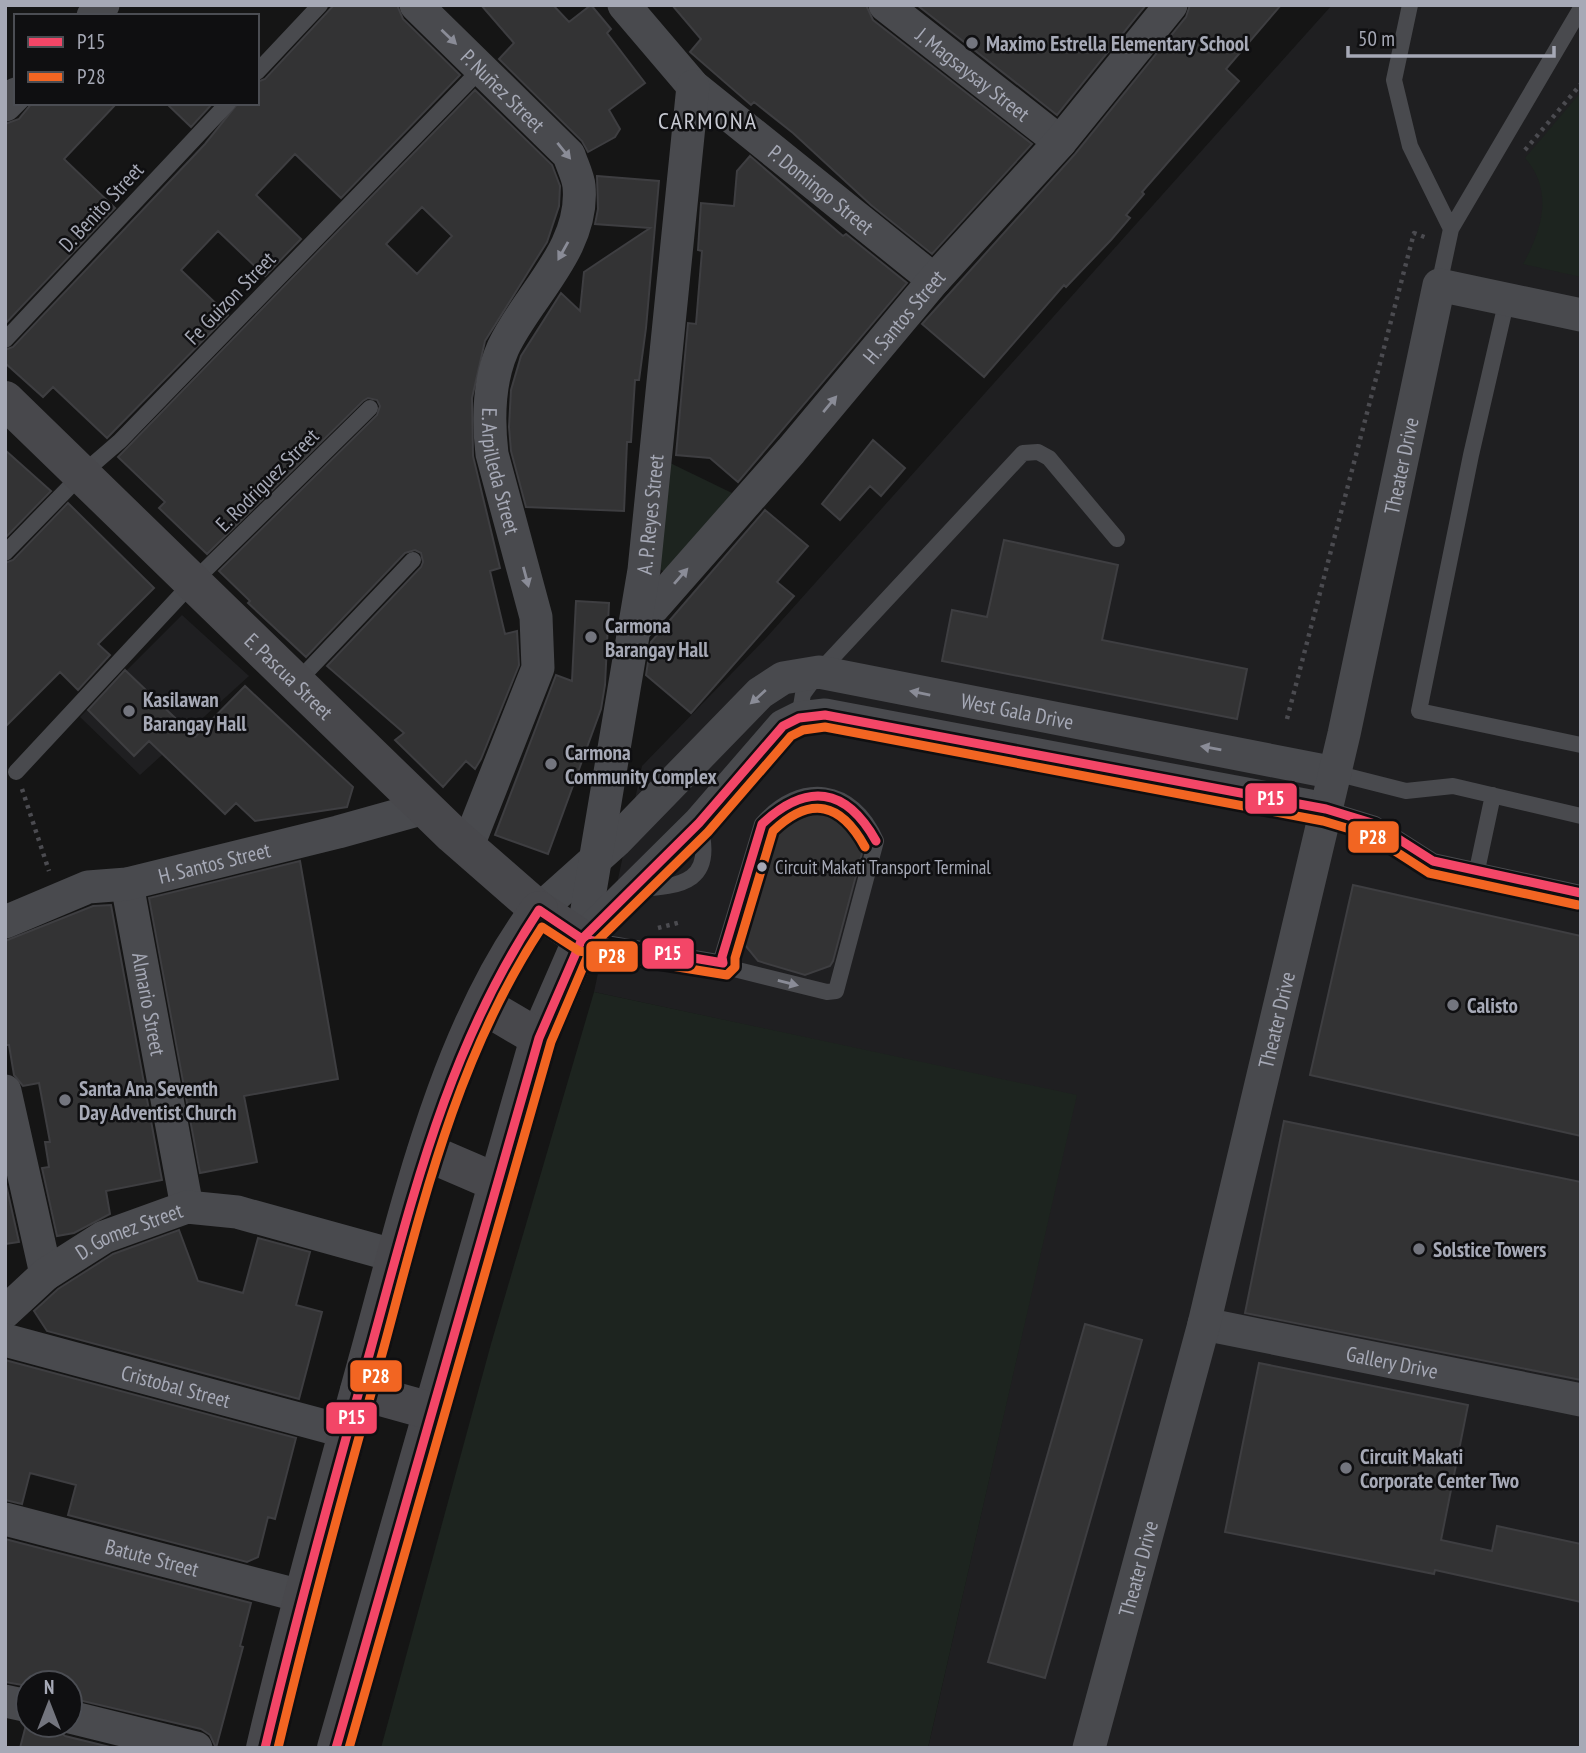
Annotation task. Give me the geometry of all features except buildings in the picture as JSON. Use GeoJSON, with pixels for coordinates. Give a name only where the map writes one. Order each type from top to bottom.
{"type":"FeatureCollection","features":[{"type":"Feature","properties":{"kind":"street","name":"P. Nuñez Street"},"geometry":{"type":"LineString","coordinates":[[416,5],[569,155],[579,186]]}},
{"type":"Feature","properties":{"kind":"street","name":"J. Magsaysay Street"},"geometry":{"type":"LineString","coordinates":[[885,5],[1060,142]]}},
{"type":"Feature","properties":{"kind":"street","name":"H. Santos Street"},"geometry":{"type":"LineString","coordinates":[[636,627],[791,451],[934,280],[1060,142],[1171,5]]}},
{"type":"Feature","properties":{"kind":"street","name":"P. Domingo Street"},"geometry":{"type":"LineString","coordinates":[[628,7],[693,86],[934,280]]}},
{"type":"Feature","properties":{"kind":"street","name":"A. P. Reyes Street"},"geometry":{"type":"LineString","coordinates":[[582,939],[636,627],[693,86]]}},
{"type":"Feature","properties":{"kind":"street","name":"E. Arpilleda Street"},"geometry":{"type":"LineString","coordinates":[[460,841],[499,768],[538,668],[540,641],[492,454],[489,426],[493,388],[503,349],[568,244],[577,213],[579,186]]}},
{"type":"Feature","properties":{"kind":"street"},"geometry":{"type":"LineString","coordinates":[[1439,285],[1581,315]]}},
{"type":"Feature","properties":{"kind":"street","name":"Theater Drive"},"geometry":{"type":"LineString","coordinates":[[1089,1748],[1204,1324],[1335,773],[1439,285]]}},
{"type":"Feature","properties":{"kind":"street","name":"E. Pascua Street"},"geometry":{"type":"LineString","coordinates":[[5,400],[83,473],[424,808],[539,910],[582,939]]}},
{"type":"Feature","properties":{"kind":"street","name":"West Gala Drive"},"geometry":{"type":"LineString","coordinates":[[539,910],[594,861],[760,693],[783,678],[819,672],[1335,773]]}},
{"type":"Feature","properties":{"kind":"street"},"geometry":{"type":"LineString","coordinates":[[979,746],[987,707]]}},
{"type":"Feature","properties":{"kind":"street","name":"West Gala Drive"},"geometry":{"type":"LineString","coordinates":[[799,718],[825,715],[1326,809]]}},
{"type":"Feature","properties":{"kind":"street"},"geometry":{"type":"LineString","coordinates":[[336,1748],[430,1411],[539,1038],[582,939],[629,889],[699,823],[783,726],[799,718]]}},
{"type":"Feature","properties":{"kind":"street"},"geometry":{"type":"LineString","coordinates":[[1075,763],[1083,725]]}},
{"type":"Feature","properties":{"kind":"street","name":"H. Santos Street"},"geometry":{"type":"LineString","coordinates":[[5,922],[88,887],[127,884],[424,808]]}},
{"type":"Feature","properties":{"kind":"street","name":"Almario Street"},"geometry":{"type":"LineString","coordinates":[[127,884],[187,1207]]}},
{"type":"Feature","properties":{"kind":"street"},"geometry":{"type":"LineString","coordinates":[[265,1748],[301,1596],[426,1152],[499,970],[539,910]]}},
{"type":"Feature","properties":{"kind":"street"},"geometry":{"type":"LineString","coordinates":[[483,1005],[539,1038]]}},
{"type":"Feature","properties":{"kind":"street"},"geometry":{"type":"LineString","coordinates":[[5,1091],[46,1275]]}},
{"type":"Feature","properties":{"kind":"street"},"geometry":{"type":"LineString","coordinates":[[426,1152],[498,1183]]}},
{"type":"Feature","properties":{"kind":"street","name":"D. Gomez Street"},"geometry":{"type":"LineString","coordinates":[[5,1312],[46,1275],[104,1237],[187,1207],[237,1212],[396,1256]]}},
{"type":"Feature","properties":{"kind":"street","name":"Gallery Drive"},"geometry":{"type":"LineString","coordinates":[[1204,1324],[1581,1400]]}},
{"type":"Feature","properties":{"kind":"street","name":"Cristobal Street"},"geometry":{"type":"LineString","coordinates":[[5,1340],[347,1432]]}},
{"type":"Feature","properties":{"kind":"street"},"geometry":{"type":"LineString","coordinates":[[359,1391],[430,1411]]}},
{"type":"Feature","properties":{"kind":"street","name":"Batute Street"},"geometry":{"type":"LineString","coordinates":[[5,1518],[301,1596]]}},
{"type":"Feature","properties":{"kind":"street"},"geometry":{"type":"LineString","coordinates":[[84,1720],[196,1748]]}},
{"type":"Feature","properties":{"kind":"lane"},"geometry":{"type":"LineString","coordinates":[[259,70],[320,5]]}},
{"type":"Feature","properties":{"kind":"lane"},"geometry":{"type":"LineString","coordinates":[[1410,5],[1394,80],[1410,146],[1451,229]]}},
{"type":"Feature","properties":{"kind":"lane"},"geometry":{"type":"LineString","coordinates":[[1439,285],[1451,229],[1581,8]]}},
{"type":"Feature","properties":{"kind":"lane","name":"Fe Guizon Street"},"geometry":{"type":"LineString","coordinates":[[5,553],[83,473],[120,441],[482,68]]}},
{"type":"Feature","properties":{"kind":"lane","name":"D. Benito Street"},"geometry":{"type":"LineString","coordinates":[[5,340],[226,105]]}},
{"type":"Feature","properties":{"kind":"lane"},"geometry":{"type":"LineString","coordinates":[[1507,299],[1471,455],[1419,711],[1581,745]]}},
{"type":"Feature","properties":{"kind":"lane","name":"E. Rodriguez Street"},"geometry":{"type":"LineString","coordinates":[[16,772],[193,582],[370,408]]}},
{"type":"Feature","properties":{"kind":"lane"},"geometry":{"type":"LineString","coordinates":[[799,718],[803,694],[819,672],[1023,453],[1038,452],[1049,458],[1117,540]]}},
{"type":"Feature","properties":{"kind":"lane"},"geometry":{"type":"LineString","coordinates":[[296,683],[413,560]]}},
{"type":"Feature","properties":{"kind":"lane","name":"West Gala Drive"},"geometry":{"type":"LineString","coordinates":[[1335,773],[1406,791],[1453,786],[1581,816]]}},
{"type":"Feature","properties":{"kind":"lane"},"geometry":{"type":"LineString","coordinates":[[582,939],[723,963],[734,969],[827,992],[836,991],[876,841],[868,822],[853,807],[835,798],[814,794],[794,798],[776,808],[762,824],[722,957],[723,963]]}},
{"type":"Feature","properties":{"kind":"lane"},"geometry":{"type":"LineString","coordinates":[[1476,870],[1493,795]]}},
{"type":"Feature","properties":{"kind":"lane","name":"West Gala Drive"},"geometry":{"type":"LineString","coordinates":[[1326,809],[1375,824],[1433,861],[1581,893]]}},
{"type":"Feature","properties":{"kind":"path"},"geometry":{"type":"LineString","coordinates":[[1517,159],[1581,84]]}},
{"type":"Feature","properties":{"kind":"path"},"geometry":{"type":"LineString","coordinates":[[1287,719],[1414,233],[1447,249]]}},
{"type":"Feature","properties":{"kind":"path"},"geometry":{"type":"LineString","coordinates":[[16,772],[58,898]]}},
{"type":"Feature","properties":{"kind":"path"},"geometry":{"type":"LineString","coordinates":[[654,930],[681,922]]}},
{"type":"Feature","properties":{"kind":"shaded area"},"geometry":{"type":"Polygon","coordinates":[[[1332,5],[1581,5],[1581,1748],[928,1748],[1076,1096],[594,992],[642,766],[766,638],[1332,5]]]}},
{"type":"Feature","properties":{"kind":"shaded area"},"geometry":{"type":"Polygon","coordinates":[[[1581,92],[1581,277],[1523,264],[1535,238],[1542,211],[1540,184],[1525,158],[1581,92]]]}},
{"type":"Feature","properties":{"kind":"shaded area"},"geometry":{"type":"Polygon","coordinates":[[[666,461],[732,493],[666,573],[652,564],[666,461]]]}},
{"type":"Feature","properties":{"kind":"shaded area"},"geometry":{"type":"Polygon","coordinates":[[[182,615],[249,676],[140,775],[80,717],[182,615]]]}},
{"type":"Feature","properties":{"kind":"shaded area"},"geometry":{"type":"Polygon","coordinates":[[[594,992],[1077,1095],[928,1748],[381,1748],[491,1344],[594,992]]]}},
{"type":"Feature","properties":{"kind":"transit line","name":"P15"},"geometry":{"type":"LineString","coordinates":[[336,1748],[539,1038],[582,939],[699,823],[783,726],[799,718],[825,715],[1326,809],[1375,824],[1433,861],[1581,893]]}},
{"type":"Feature","properties":{"kind":"transit line","name":"P28"},"geometry":{"type":"LineString","coordinates":[[349,1748],[551,1042],[592,946],[708,832],[791,736],[803,730],[825,727],[1323,821],[1370,835],[1429,873],[1578,905]]}},
{"type":"Feature","properties":{"kind":"transit line","name":"P15"},"geometry":{"type":"LineString","coordinates":[[265,1748],[343,1448],[419,1177],[457,1068],[480,1014],[507,962],[539,910],[582,939],[723,963],[722,957],[762,824],[779,810],[795,801],[825,796],[852,810],[876,841]]}},
{"type":"Feature","properties":{"kind":"transit line","name":"P28"},"geometry":{"type":"LineString","coordinates":[[278,1748],[413,1238],[446,1130],[487,1026],[542,927],[579,951],[727,975],[735,967],[735,958],[773,831],[800,812],[824,809],[846,821],[865,847]]}},
{"type":"Feature","properties":{"kind":"place","name":"Maximo Estrella Elementary School"},"geometry":{"type":"Point","coordinates":[972,43]}},
{"type":"Feature","properties":{"kind":"place","name":"Carmona Barangay Hall"},"geometry":{"type":"Point","coordinates":[591,637]}},
{"type":"Feature","properties":{"kind":"place","name":"Kasilawan Barangay Hall"},"geometry":{"type":"Point","coordinates":[129,711]}},
{"type":"Feature","properties":{"kind":"place","name":"Carmona Community Complex"},"geometry":{"type":"Point","coordinates":[551,764]}},
{"type":"Feature","properties":{"kind":"place","name":"Circuit Makati Transport Terminal"},"geometry":{"type":"Point","coordinates":[762,867]}},
{"type":"Feature","properties":{"kind":"place","name":"Calisto"},"geometry":{"type":"Point","coordinates":[1453,1005]}},
{"type":"Feature","properties":{"kind":"place","name":"Santa Ana Seventh Day Adventist Church"},"geometry":{"type":"Point","coordinates":[65,1100]}},
{"type":"Feature","properties":{"kind":"place","name":"Solstice Towers"},"geometry":{"type":"Point","coordinates":[1419,1249]}},
{"type":"Feature","properties":{"kind":"place","name":"Circuit Makati Corporate Center Two"},"geometry":{"type":"Point","coordinates":[1346,1468]}},
{"type":"Feature","properties":{"kind":"district","name":"CARMONA"},"geometry":{"type":"Point","coordinates":[708,120]}}]}
